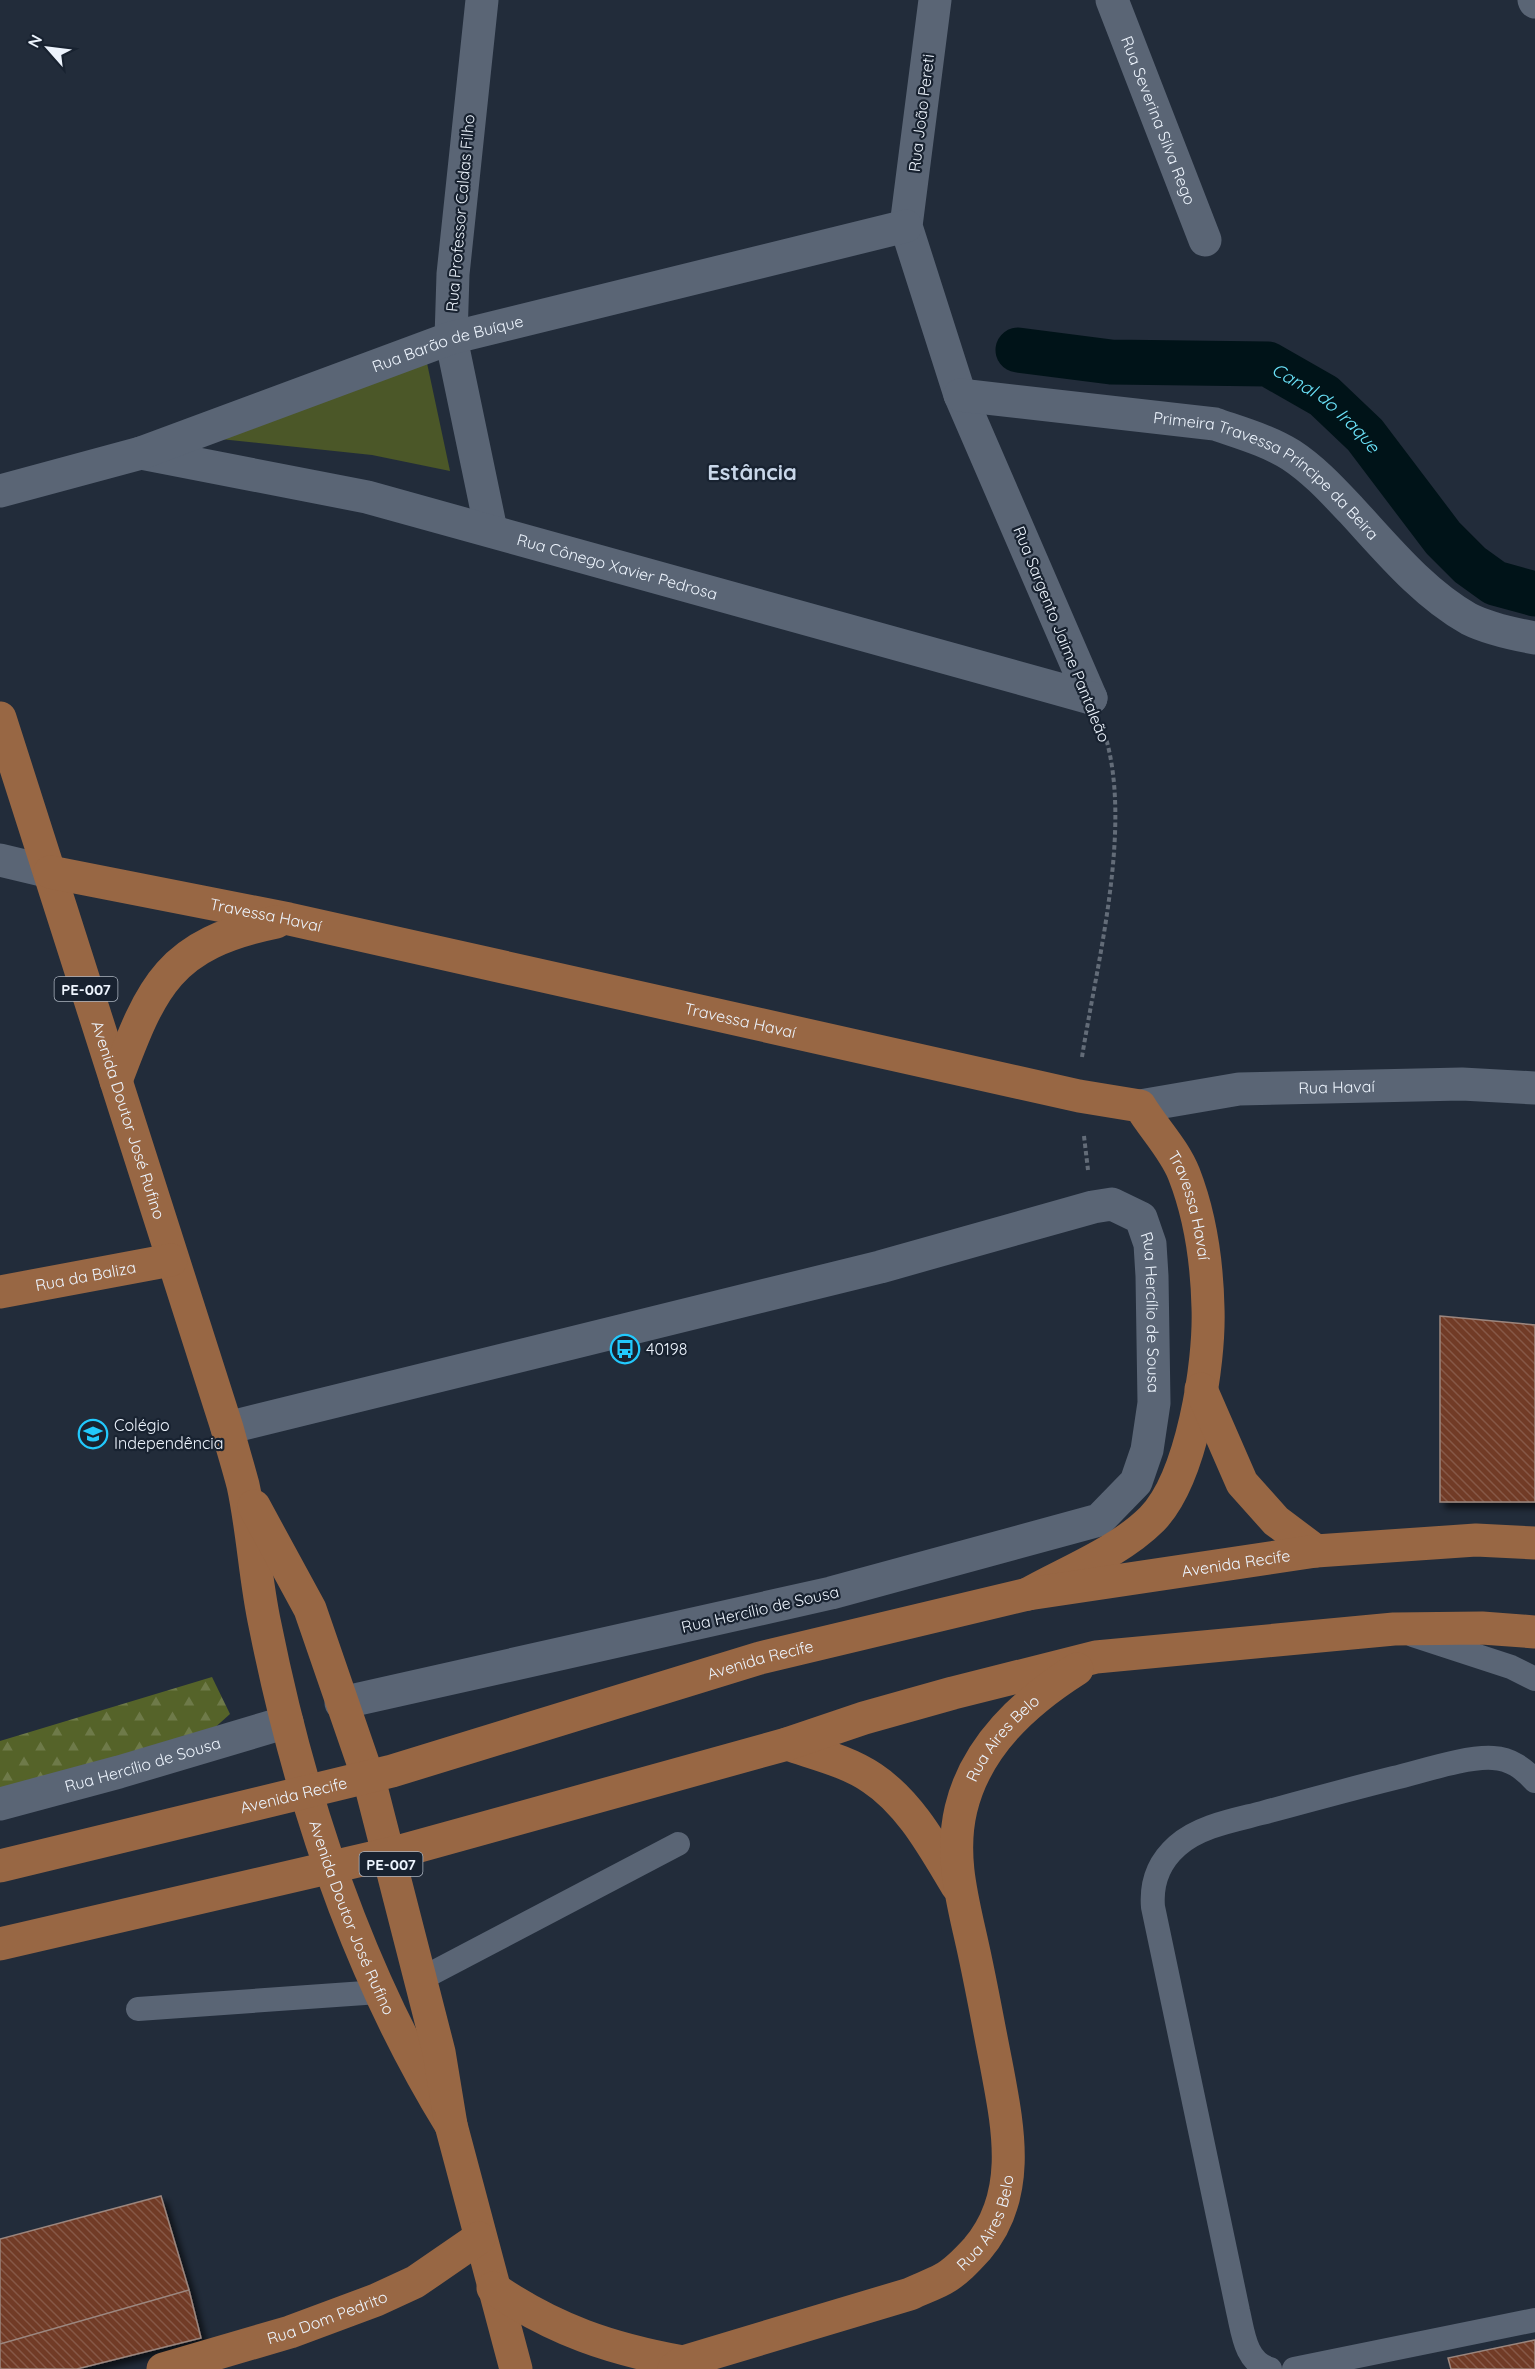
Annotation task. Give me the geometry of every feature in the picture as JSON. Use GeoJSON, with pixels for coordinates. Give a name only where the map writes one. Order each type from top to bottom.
{"type":"FeatureCollection","features":[{"type":"Feature","properties":{"kind":"main road","name":"Avenida Doutor José Rufino"},"geometry":{"type":"LineString","coordinates":[[0,718],[171,1260],[227,1428],[243,1486],[264,1623],[298,1768],[356,1938],[417,2070],[450,2125]]}},
{"type":"Feature","properties":{"kind":"main road","name":"Travessa Havaí"},"geometry":{"type":"LineString","coordinates":[[50,872],[290,919],[1079,1096],[1140,1106],[1175,1155],[1184,1176],[1200,1233],[1208,1309],[1202,1389],[1191,1446],[1173,1487],[1153,1518],[1118,1545],[1028,1594]]}},
{"type":"Feature","properties":{"kind":"main road"},"geometry":{"type":"LineString","coordinates":[[116,1081],[151,997],[176,966],[202,945],[241,929],[290,919]]}},
{"type":"Feature","properties":{"kind":"main road","name":"Rua da Baliza"},"geometry":{"type":"LineString","coordinates":[[0,1292],[171,1260]]}},
{"type":"Feature","properties":{"kind":"main road","name":"Travessa Havaí"},"geometry":{"type":"LineString","coordinates":[[1202,1389],[1242,1483],[1276,1521],[1316,1551]]}},
{"type":"Feature","properties":{"kind":"main road","name":"Avenida Doutor José Rufino"},"geometry":{"type":"LineString","coordinates":[[243,1486],[310,1609],[370,1783],[439,2052],[450,2125],[516,2369]]}},
{"type":"Feature","properties":{"kind":"main road","name":"Avenida Recife"},"geometry":{"type":"LineString","coordinates":[[0,1866],[393,1771],[760,1658],[1028,1594],[1316,1551],[1476,1540],[1535,1543]]}},
{"type":"Feature","properties":{"kind":"main road"},"geometry":{"type":"LineString","coordinates":[[0,1944],[400,1851],[781,1746],[886,1712],[1096,1657],[1394,1629],[1482,1628],[1535,1632]]}},
{"type":"Feature","properties":{"kind":"main road","name":"Rua Aires Belo"},"geometry":{"type":"LineString","coordinates":[[493,2288],[553,2324],[588,2339],[679,2366],[910,2294],[944,2279],[966,2261],[985,2240],[999,2214],[1008,2183],[1010,2153],[1003,2098],[958,1887],[956,1844],[962,1808],[976,1768],[1003,1728],[1044,1690],[1096,1657]]}},
{"type":"Feature","properties":{"kind":"main road","name":"Rua Aires Belo"},"geometry":{"type":"LineString","coordinates":[[781,1746],[840,1762],[872,1778],[896,1799],[918,1825],[958,1887]]}},
{"type":"Feature","properties":{"kind":"main road","name":"Rua Dom Pedrito"},"geometry":{"type":"LineString","coordinates":[[163,2369],[290,2332],[376,2300],[415,2282],[479,2238]]}},
{"type":"Feature","properties":{"kind":"street","name":"Rua Professor Caldas Filho"},"geometry":{"type":"LineString","coordinates":[[482,0],[454,262],[451,338],[490,530]]}},
{"type":"Feature","properties":{"kind":"street","name":"Rua João Pereti"},"geometry":{"type":"LineString","coordinates":[[906,226],[935,0]]}},
{"type":"Feature","properties":{"kind":"street","name":"Rua Severina Silva Rego"},"geometry":{"type":"LineString","coordinates":[[1112,0],[1205,240]]}},
{"type":"Feature","properties":{"kind":"street","name":"Rua Barão de Buíque"},"geometry":{"type":"LineString","coordinates":[[0,490],[141,453],[451,338],[906,226]]}},
{"type":"Feature","properties":{"kind":"street","name":"Rua Sargento Jaime Pantaleão"},"geometry":{"type":"LineString","coordinates":[[906,226],[960,395],[1091,698]]}},
{"type":"Feature","properties":{"kind":"street","name":"Primeira Travessa Príncipe da Beira"},"geometry":{"type":"LineString","coordinates":[[960,395],[1215,424],[1253,437],[1291,455],[1325,483],[1394,556],[1440,599],[1471,619],[1510,633],[1535,638]]}},
{"type":"Feature","properties":{"kind":"street","name":"Rua Cônego Xavier Pedrosa"},"geometry":{"type":"LineString","coordinates":[[141,453],[368,497],[1091,698]]}},
{"type":"Feature","properties":{"kind":"street"},"geometry":{"type":"LineString","coordinates":[[0,860],[50,872]]}},
{"type":"Feature","properties":{"kind":"street","name":"Rua Havaí"},"geometry":{"type":"LineString","coordinates":[[1140,1106],[1239,1089],[1462,1084],[1535,1088]]}},
{"type":"Feature","properties":{"kind":"street","name":"Rua Hercílio de Sousa"},"geometry":{"type":"LineString","coordinates":[[227,1428],[880,1267],[1093,1207],[1112,1204],[1123,1207],[1141,1218],[1146,1230],[1152,1276],[1154,1391],[1147,1450],[1136,1482],[1099,1520],[831,1593],[341,1703]]}},
{"type":"Feature","properties":{"kind":"street","name":"Rua Hercílio de Sousa"},"geometry":{"type":"LineString","coordinates":[[0,1804],[119,1772],[287,1722]]}},
{"type":"Feature","properties":{"kind":"lane"},"geometry":{"type":"LineString","coordinates":[[1394,1629],[1511,1667],[1535,1679]]}},
{"type":"Feature","properties":{"kind":"lane"},"geometry":{"type":"LineString","coordinates":[[1270,2369],[1256,2361],[1248,2350],[1238,2310],[1153,1907],[1152,1892],[1157,1875],[1165,1860],[1179,1845],[1221,1824],[1440,1767],[1490,1757],[1502,1759],[1525,1770],[1535,1781]]}},
{"type":"Feature","properties":{"kind":"lane"},"geometry":{"type":"LineString","coordinates":[[421,1979],[678,1844]]}},
{"type":"Feature","properties":{"kind":"lane"},"geometry":{"type":"LineString","coordinates":[[138,2009],[379,1992]]}},
{"type":"Feature","properties":{"kind":"lane"},"geometry":{"type":"LineString","coordinates":[[1294,2369],[1341,2365],[1535,2320]]}},
{"type":"Feature","properties":{"kind":"path","name":"Rua Sargento Jaime Pantaleão"},"geometry":{"type":"LineString","coordinates":[[1091,698],[1111,754],[1115,833],[1103,936],[1079,1076],[1079,1096],[1093,1207]]}},
{"type":"Feature","properties":{"kind":"green space"},"geometry":{"type":"Polygon","coordinates":[[[427,363],[450,471],[372,455],[201,437],[427,363]]]}},
{"type":"Feature","properties":{"kind":"green space"},"geometry":{"type":"Polygon","coordinates":[[[212,1677],[230,1714],[211,1731],[0,1793],[0,1741],[212,1677]]]}},
{"type":"Feature","properties":{"kind":"building"},"geometry":{"type":"Polygon","coordinates":[[[1440,1316],[1535,1325],[1535,1502],[1440,1502],[1440,1316]]]}},
{"type":"Feature","properties":{"kind":"building"},"geometry":{"type":"Polygon","coordinates":[[[161,2196],[189,2290],[0,2344],[0,2239],[161,2196]]]}},
{"type":"Feature","properties":{"kind":"building"},"geometry":{"type":"Polygon","coordinates":[[[189,2290],[201,2338],[77,2369],[0,2369],[0,2344],[189,2290]]]}},
{"type":"Feature","properties":{"kind":"building"},"geometry":{"type":"Polygon","coordinates":[[[1535,2340],[1535,2369],[1451,2369],[1448,2358],[1535,2340]]]}},
{"type":"Feature","properties":{"kind":"waterway","name":"Canal do Iraque"},"geometry":{"type":"LineString","coordinates":[[1018,350],[1111,362],[1268,364],[1324,396],[1365,435],[1443,538],[1470,565],[1495,583],[1535,594]]}},
{"type":"Feature","properties":{"kind":"place","name":"40198"},"geometry":{"type":"Point","coordinates":[625,1349]}},
{"type":"Feature","properties":{"kind":"place","name":"Colégio Independência"},"geometry":{"type":"Point","coordinates":[93,1434]}},
{"type":"Feature","properties":{"kind":"district","name":"Estância"},"geometry":{"type":"Point","coordinates":[752,472]}}]}
